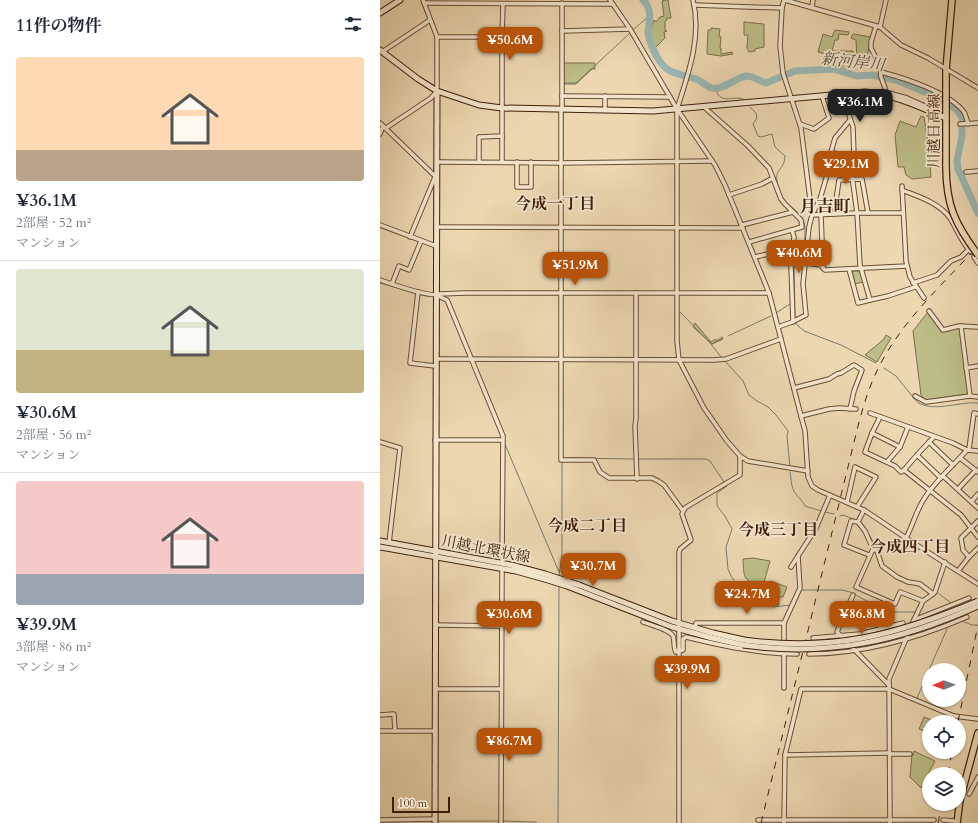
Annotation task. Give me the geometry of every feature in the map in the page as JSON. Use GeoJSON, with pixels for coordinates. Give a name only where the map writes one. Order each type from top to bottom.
{"type":"FeatureCollection","features":[{"type":"Feature","properties":{"kind":"main road","name":"川越日高線"},"geometry":{"type":"LineString","coordinates":[[952,0],[946,70],[947,192],[953,214],[976,256]]}},
{"type":"Feature","properties":{"kind":"main road"},"geometry":{"type":"LineString","coordinates":[[957,823],[960,800],[978,734]]}},
{"type":"Feature","properties":{"kind":"street"},"geometry":{"type":"LineString","coordinates":[[380,13],[400,0]]}},
{"type":"Feature","properties":{"kind":"street"},"geometry":{"type":"LineString","coordinates":[[693,0],[696,33],[689,73],[677,110],[677,341],[679,360],[704,408],[723,436],[740,456],[748,461],[808,471]]}},
{"type":"Feature","properties":{"kind":"street"},"geometry":{"type":"LineString","coordinates":[[716,0],[716,6]]}},
{"type":"Feature","properties":{"kind":"street"},"geometry":{"type":"LineString","coordinates":[[812,215],[800,124],[783,73],[780,46],[782,8],[785,0],[878,26],[901,45],[928,58],[978,88]]}},
{"type":"Feature","properties":{"kind":"street"},"geometry":{"type":"LineString","coordinates":[[812,7],[813,0]]}},
{"type":"Feature","properties":{"kind":"street"},"geometry":{"type":"LineString","coordinates":[[885,94],[880,66],[871,48],[871,42],[878,26],[886,0]]}},
{"type":"Feature","properties":{"kind":"street"},"geometry":{"type":"LineString","coordinates":[[380,820],[435,821],[437,37],[424,2],[503,4],[521,2],[611,2],[630,29],[677,110],[712,161],[729,195],[749,242],[769,293],[794,388],[805,431],[809,481],[812,486],[864,510],[978,584]]}},
{"type":"Feature","properties":{"kind":"street"},"geometry":{"type":"LineString","coordinates":[[562,3],[560,359],[561,460],[594,460],[600,472],[609,478],[652,478],[661,483],[683,511],[683,518],[691,540],[680,549],[679,552],[679,823]]}},
{"type":"Feature","properties":{"kind":"street"},"geometry":{"type":"LineString","coordinates":[[502,162],[503,4]]}},
{"type":"Feature","properties":{"kind":"street"},"geometry":{"type":"LineString","coordinates":[[694,5],[782,8]]}},
{"type":"Feature","properties":{"kind":"street"},"geometry":{"type":"LineString","coordinates":[[430,20],[381,52],[437,92],[479,105],[502,108],[677,110],[864,92],[907,98],[934,110]]}},
{"type":"Feature","properties":{"kind":"street"},"geometry":{"type":"LineString","coordinates":[[562,30],[630,29]]}},
{"type":"Feature","properties":{"kind":"street"},"geometry":{"type":"LineString","coordinates":[[437,37],[502,37]]}},
{"type":"Feature","properties":{"kind":"street"},"geometry":{"type":"LineString","coordinates":[[881,74],[905,78],[950,100],[965,113],[967,124]]}},
{"type":"Feature","properties":{"kind":"street"},"geometry":{"type":"LineString","coordinates":[[380,134],[383,126],[431,98],[437,92]]}},
{"type":"Feature","properties":{"kind":"street"},"geometry":{"type":"LineString","coordinates":[[842,94],[853,127],[853,180],[861,268],[870,300]]}},
{"type":"Feature","properties":{"kind":"street"},"geometry":{"type":"LineString","coordinates":[[885,94],[946,118]]}},
{"type":"Feature","properties":{"kind":"street"},"geometry":{"type":"LineString","coordinates":[[562,96],[670,97]]}},
{"type":"Feature","properties":{"kind":"street"},"geometry":{"type":"LineString","coordinates":[[605,96],[605,110]]}},
{"type":"Feature","properties":{"kind":"street"},"geometry":{"type":"LineString","coordinates":[[800,124],[814,129],[829,118],[822,96]]}},
{"type":"Feature","properties":{"kind":"street"},"geometry":{"type":"LineString","coordinates":[[704,107],[769,168],[781,199],[801,220],[802,227]]}},
{"type":"Feature","properties":{"kind":"street"},"geometry":{"type":"LineString","coordinates":[[933,116],[936,120]]}},
{"type":"Feature","properties":{"kind":"street"},"geometry":{"type":"LineString","coordinates":[[778,327],[806,315],[803,284],[809,228],[812,215],[820,199],[833,154],[831,152],[833,141],[850,120]]}},
{"type":"Feature","properties":{"kind":"street"},"geometry":{"type":"LineString","coordinates":[[960,124],[978,123]]}},
{"type":"Feature","properties":{"kind":"street"},"geometry":{"type":"LineString","coordinates":[[383,126],[431,171],[436,178]]}},
{"type":"Feature","properties":{"kind":"street"},"geometry":{"type":"LineString","coordinates":[[479,162],[479,137],[502,136]]}},
{"type":"Feature","properties":{"kind":"street"},"geometry":{"type":"LineString","coordinates":[[833,154],[854,157]]}},
{"type":"Feature","properties":{"kind":"street"},"geometry":{"type":"LineString","coordinates":[[437,162],[561,163],[712,161]]}},
{"type":"Feature","properties":{"kind":"street"},"geometry":{"type":"LineString","coordinates":[[517,162],[517,187],[531,187],[531,162]]}},
{"type":"Feature","properties":{"kind":"street"},"geometry":{"type":"LineString","coordinates":[[966,172],[978,171]]}},
{"type":"Feature","properties":{"kind":"street"},"geometry":{"type":"LineString","coordinates":[[410,237],[436,178]]}},
{"type":"Feature","properties":{"kind":"street"},"geometry":{"type":"LineString","coordinates":[[729,195],[762,184],[773,178]]}},
{"type":"Feature","properties":{"kind":"street"},"geometry":{"type":"LineString","coordinates":[[834,214],[839,180],[862,179],[868,214]]}},
{"type":"Feature","properties":{"kind":"street"},"geometry":{"type":"LineString","coordinates":[[849,269],[858,303],[888,296],[914,285],[937,275],[951,261],[962,257],[969,251],[961,240],[950,218],[944,212],[934,203],[902,188],[907,266],[914,285],[924,298]]}},
{"type":"Feature","properties":{"kind":"street"},"geometry":{"type":"LineString","coordinates":[[437,227],[742,227],[793,212]]}},
{"type":"Feature","properties":{"kind":"street"},"geometry":{"type":"LineString","coordinates":[[812,215],[903,213]]}},
{"type":"Feature","properties":{"kind":"street"},"geometry":{"type":"LineString","coordinates":[[821,215],[823,268]]}},
{"type":"Feature","properties":{"kind":"street"},"geometry":{"type":"LineString","coordinates":[[380,225],[436,246]]}},
{"type":"Feature","properties":{"kind":"street"},"geometry":{"type":"LineString","coordinates":[[749,242],[802,227],[809,228]]}},
{"type":"Feature","properties":{"kind":"street"},"geometry":{"type":"LineString","coordinates":[[792,230],[794,237],[791,265],[792,322]]}},
{"type":"Feature","properties":{"kind":"street"},"geometry":{"type":"LineString","coordinates":[[392,284],[399,266],[409,270],[421,241]]}},
{"type":"Feature","properties":{"kind":"street"},"geometry":{"type":"LineString","coordinates":[[755,257],[793,248]]}},
{"type":"Feature","properties":{"kind":"street"},"geometry":{"type":"LineString","coordinates":[[976,256],[978,263]]}},
{"type":"Feature","properties":{"kind":"street"},"geometry":{"type":"LineString","coordinates":[[806,263],[821,265],[825,270],[907,266]]}},
{"type":"Feature","properties":{"kind":"street"},"geometry":{"type":"LineString","coordinates":[[380,280],[418,292],[436,295],[447,300],[448,302],[470,359],[503,436],[502,563]]}},
{"type":"Feature","properties":{"kind":"street"},"geometry":{"type":"LineString","coordinates":[[418,292],[410,363],[436,366]]}},
{"type":"Feature","properties":{"kind":"street"},"geometry":{"type":"LineString","coordinates":[[436,295],[450,293],[769,293]]}},
{"type":"Feature","properties":{"kind":"street"},"geometry":{"type":"LineString","coordinates":[[636,293],[637,479]]}},
{"type":"Feature","properties":{"kind":"street"},"geometry":{"type":"LineString","coordinates":[[929,310],[943,330],[961,326],[978,327]]}},
{"type":"Feature","properties":{"kind":"street"},"geometry":{"type":"LineString","coordinates":[[961,326],[970,396]]}},
{"type":"Feature","properties":{"kind":"street"},"geometry":{"type":"LineString","coordinates":[[436,359],[726,359],[781,339]]}},
{"type":"Feature","properties":{"kind":"street"},"geometry":{"type":"LineString","coordinates":[[794,388],[824,381],[840,374],[854,365],[862,370],[854,391],[850,409]]}},
{"type":"Feature","properties":{"kind":"street"},"geometry":{"type":"LineString","coordinates":[[966,368],[978,366]]}},
{"type":"Feature","properties":{"kind":"street"},"geometry":{"type":"LineString","coordinates":[[915,396],[926,402],[970,396],[978,397]]}},
{"type":"Feature","properties":{"kind":"street"},"geometry":{"type":"LineString","coordinates":[[801,416],[829,409],[856,409]]}},
{"type":"Feature","properties":{"kind":"street"},"geometry":{"type":"LineString","coordinates":[[870,413],[968,449],[978,450]]}},
{"type":"Feature","properties":{"kind":"street"},"geometry":{"type":"LineString","coordinates":[[906,538],[913,526],[918,509],[930,491],[968,449],[974,414],[978,414]]}},
{"type":"Feature","properties":{"kind":"street"},"geometry":{"type":"LineString","coordinates":[[880,417],[865,452],[895,466],[901,472],[904,470],[961,515],[978,537]]}},
{"type":"Feature","properties":{"kind":"street"},"geometry":{"type":"LineString","coordinates":[[887,462],[900,447],[908,427]]}},
{"type":"Feature","properties":{"kind":"street"},"geometry":{"type":"LineString","coordinates":[[872,433],[900,447]]}},
{"type":"Feature","properties":{"kind":"street"},"geometry":{"type":"LineString","coordinates":[[904,470],[934,437]]}},
{"type":"Feature","properties":{"kind":"street"},"geometry":{"type":"LineString","coordinates":[[435,440],[502,440]]}},
{"type":"Feature","properties":{"kind":"street"},"geometry":{"type":"LineString","coordinates":[[380,442],[400,448],[389,543]]}},
{"type":"Feature","properties":{"kind":"street"},"geometry":{"type":"LineString","coordinates":[[929,442],[953,465]]}},
{"type":"Feature","properties":{"kind":"street"},"geometry":{"type":"LineString","coordinates":[[917,455],[972,501],[978,508]]}},
{"type":"Feature","properties":{"kind":"street"},"geometry":{"type":"LineString","coordinates":[[683,511],[688,506],[740,475],[740,456]]}},
{"type":"Feature","properties":{"kind":"street"},"geometry":{"type":"LineString","coordinates":[[958,489],[977,471],[960,458]]}},
{"type":"Feature","properties":{"kind":"street"},"geometry":{"type":"LineString","coordinates":[[847,502],[855,467],[876,477],[857,507]]}},
{"type":"Feature","properties":{"kind":"street"},"geometry":{"type":"LineString","coordinates":[[972,501],[978,494]]}},
{"type":"Feature","properties":{"kind":"street"},"geometry":{"type":"LineString","coordinates":[[792,567],[816,528],[830,495]]}},
{"type":"Feature","properties":{"kind":"street"},"geometry":{"type":"LineString","coordinates":[[858,522],[864,510]]}},
{"type":"Feature","properties":{"kind":"street"},"geometry":{"type":"LineString","coordinates":[[869,555],[844,545],[851,521],[858,522],[865,531],[873,549],[877,551],[882,566],[897,577],[908,582],[920,584],[933,594]]}},
{"type":"Feature","properties":{"kind":"street"},"geometry":{"type":"LineString","coordinates":[[969,557],[963,550],[961,538],[978,521]]}},
{"type":"Feature","properties":{"kind":"street","name":"川越北環状線"},"geometry":{"type":"LineString","coordinates":[[380,541],[516,571],[567,586],[712,638],[798,649],[830,648],[868,643],[926,627],[978,606]]}},
{"type":"Feature","properties":{"kind":"street","name":"川越北環状線"},"geometry":{"type":"LineString","coordinates":[[380,547],[502,563],[579,585],[678,626],[695,628],[744,642],[798,644],[830,643],[867,638],[924,623],[978,601]]}},
{"type":"Feature","properties":{"kind":"street"},"geometry":{"type":"LineString","coordinates":[[873,549],[869,555],[837,632],[889,687],[954,716],[978,720]]}},
{"type":"Feature","properties":{"kind":"street"},"geometry":{"type":"LineString","coordinates":[[958,571],[969,557],[978,549]]}},
{"type":"Feature","properties":{"kind":"street"},"geometry":{"type":"LineString","coordinates":[[784,688],[784,623],[799,592],[798,556]]}},
{"type":"Feature","properties":{"kind":"street"},"geometry":{"type":"LineString","coordinates":[[890,822],[889,679],[922,601],[933,594],[945,562]]}},
{"type":"Feature","properties":{"kind":"street"},"geometry":{"type":"LineString","coordinates":[[501,823],[502,569]]}},
{"type":"Feature","properties":{"kind":"street"},"geometry":{"type":"LineString","coordinates":[[856,587],[895,604],[900,592],[922,601]]}},
{"type":"Feature","properties":{"kind":"street"},"geometry":{"type":"LineString","coordinates":[[914,620],[969,598]]}},
{"type":"Feature","properties":{"kind":"street"},"geometry":{"type":"LineString","coordinates":[[809,654],[855,651],[905,640],[967,617]]}},
{"type":"Feature","properties":{"kind":"street"},"geometry":{"type":"LineString","coordinates":[[643,622],[670,632],[674,637],[674,649],[676,652],[679,652]]}},
{"type":"Feature","properties":{"kind":"street"},"geometry":{"type":"LineString","coordinates":[[695,628],[696,623],[784,623]]}},
{"type":"Feature","properties":{"kind":"street"},"geometry":{"type":"LineString","coordinates":[[813,638],[860,634],[903,623]]}},
{"type":"Feature","properties":{"kind":"street"},"geometry":{"type":"LineString","coordinates":[[435,625],[501,626]]}},
{"type":"Feature","properties":{"kind":"street"},"geometry":{"type":"LineString","coordinates":[[679,652],[683,650],[683,639],[686,637],[743,650],[797,654]]}},
{"type":"Feature","properties":{"kind":"street"},"geometry":{"type":"LineString","coordinates":[[784,822],[785,755],[801,689],[889,687]]}},
{"type":"Feature","properties":{"kind":"street"},"geometry":{"type":"LineString","coordinates":[[435,689],[501,689]]}},
{"type":"Feature","properties":{"kind":"street"},"geometry":{"type":"LineString","coordinates":[[380,715],[394,714],[395,731]]}},
{"type":"Feature","properties":{"kind":"street"},"geometry":{"type":"LineString","coordinates":[[380,731],[435,731]]}},
{"type":"Feature","properties":{"kind":"street"},"geometry":{"type":"LineString","coordinates":[[785,755],[910,754]]}},
{"type":"Feature","properties":{"kind":"street"},"geometry":{"type":"LineString","coordinates":[[970,794],[978,777]]}},
{"type":"Feature","properties":{"kind":"street"},"geometry":{"type":"LineString","coordinates":[[758,820],[784,822],[890,822],[934,820]]}},
{"type":"Feature","properties":{"kind":"street"},"geometry":{"type":"LineString","coordinates":[[943,820],[954,821],[957,823]]}},
{"type":"Feature","properties":{"kind":"green space"},"geometry":{"type":"Polygon","coordinates":[[[668,0],[671,18],[667,18],[665,21],[665,30],[667,31],[664,32],[665,38],[655,48],[653,47],[649,33],[654,20],[656,22],[660,17],[664,16],[662,1],[668,0]]]}},
{"type":"Feature","properties":{"kind":"green space"},"geometry":{"type":"Polygon","coordinates":[[[744,22],[764,24],[764,47],[749,52],[747,48],[748,35],[744,35],[744,22]]]}},
{"type":"Feature","properties":{"kind":"green space"},"geometry":{"type":"Polygon","coordinates":[[[711,28],[720,29],[719,36],[721,37],[721,54],[732,52],[733,54],[721,56],[707,54],[708,30],[711,30],[711,28]]]}},
{"type":"Feature","properties":{"kind":"green space"},"geometry":{"type":"Polygon","coordinates":[[[835,30],[849,32],[848,35],[839,34],[838,40],[835,40],[832,51],[853,51],[854,59],[846,60],[846,70],[833,66],[832,56],[818,52],[823,34],[832,37],[835,30]]]}},
{"type":"Feature","properties":{"kind":"green space"},"geometry":{"type":"Polygon","coordinates":[[[853,34],[871,37],[867,58],[857,59],[856,40],[851,38],[853,34]]]}},
{"type":"Feature","properties":{"kind":"green space"},"geometry":{"type":"Polygon","coordinates":[[[563,63],[595,63],[595,69],[592,69],[576,84],[563,84],[563,63]]]}},
{"type":"Feature","properties":{"kind":"green space"},"geometry":{"type":"Polygon","coordinates":[[[921,116],[924,117],[928,141],[931,177],[912,179],[906,175],[904,167],[898,167],[895,135],[900,121],[916,127],[921,116]]]}},
{"type":"Feature","properties":{"kind":"green space"},"geometry":{"type":"Polygon","coordinates":[[[837,200],[845,200],[846,212],[836,211],[837,200]]]}},
{"type":"Feature","properties":{"kind":"green space"},"geometry":{"type":"Polygon","coordinates":[[[852,271],[860,271],[863,282],[855,284],[852,271]]]}},
{"type":"Feature","properties":{"kind":"green space"},"geometry":{"type":"Polygon","coordinates":[[[928,312],[942,330],[960,328],[968,394],[925,400],[921,395],[913,331],[928,312]]]}},
{"type":"Feature","properties":{"kind":"green space"},"geometry":{"type":"Polygon","coordinates":[[[695,323],[711,342],[722,337],[723,339],[712,344],[693,327],[695,323]]]}},
{"type":"Feature","properties":{"kind":"green space"},"geometry":{"type":"Polygon","coordinates":[[[886,335],[891,338],[877,362],[865,355],[884,339],[886,335]]]}},
{"type":"Feature","properties":{"kind":"green space"},"geometry":{"type":"Polygon","coordinates":[[[753,558],[770,561],[763,586],[748,580],[744,575],[743,559],[753,558]]]}},
{"type":"Feature","properties":{"kind":"green space"},"geometry":{"type":"Polygon","coordinates":[[[770,581],[787,587],[783,597],[778,597],[779,605],[765,604],[744,592],[752,588],[752,585],[767,589],[770,581]]]}},
{"type":"Feature","properties":{"kind":"green space"},"geometry":{"type":"Polygon","coordinates":[[[922,722],[922,730],[919,729],[922,722]]]}},
{"type":"Feature","properties":{"kind":"green space"},"geometry":{"type":"Polygon","coordinates":[[[914,751],[922,755],[922,759],[931,759],[935,761],[932,767],[922,767],[921,788],[910,777],[914,751]]]}},
{"type":"Feature","properties":{"kind":"waterway","name":"新河岸川"},"geometry":{"type":"LineString","coordinates":[[643,0],[649,11],[649,39],[661,63],[670,71],[696,79],[710,87],[720,88],[746,76],[766,83],[795,71],[833,69],[857,76],[872,75],[896,80],[937,97],[956,109],[962,117],[962,136],[957,161],[958,169],[978,213]]}},
{"type":"Feature","properties":{"kind":"waterway"},"geometry":{"type":"LineString","coordinates":[[633,30],[650,15]]}},
{"type":"Feature","properties":{"kind":"waterway"},"geometry":{"type":"LineString","coordinates":[[564,83],[576,83],[629,34]]}},
{"type":"Feature","properties":{"kind":"waterway"},"geometry":{"type":"LineString","coordinates":[[716,88],[720,97],[726,99],[743,99]]}},
{"type":"Feature","properties":{"kind":"waterway"},"geometry":{"type":"LineString","coordinates":[[750,107],[756,113],[757,118],[753,124],[758,136],[761,137],[772,134],[775,147],[785,156],[783,165],[777,175],[778,186]]}},
{"type":"Feature","properties":{"kind":"waterway"},"geometry":{"type":"LineString","coordinates":[[563,114],[563,156]]}},
{"type":"Feature","properties":{"kind":"waterway"},"geometry":{"type":"LineString","coordinates":[[786,203],[800,215],[803,219],[805,227],[804,244],[794,261],[795,318]]}},
{"type":"Feature","properties":{"kind":"waterway"},"geometry":{"type":"LineString","coordinates":[[380,283],[398,288]]}},
{"type":"Feature","properties":{"kind":"waterway"},"geometry":{"type":"LineString","coordinates":[[446,303],[464,344]]}},
{"type":"Feature","properties":{"kind":"waterway"},"geometry":{"type":"LineString","coordinates":[[776,313],[790,304]]}},
{"type":"Feature","properties":{"kind":"waterway"},"geometry":{"type":"LineString","coordinates":[[680,312],[711,344],[721,357]]}},
{"type":"Feature","properties":{"kind":"waterway"},"geometry":{"type":"LineString","coordinates":[[728,336],[771,316]]}},
{"type":"Feature","properties":{"kind":"waterway"},"geometry":{"type":"LineString","coordinates":[[795,322],[804,331],[841,345],[876,363]]}},
{"type":"Feature","properties":{"kind":"waterway"},"geometry":{"type":"LineString","coordinates":[[712,344],[722,339]]}},
{"type":"Feature","properties":{"kind":"waterway"},"geometry":{"type":"LineString","coordinates":[[725,361],[743,381],[749,395],[768,407],[788,431],[787,436],[790,467]]}},
{"type":"Feature","properties":{"kind":"waterway"},"geometry":{"type":"LineString","coordinates":[[884,368],[896,376],[917,402],[923,405],[939,407],[978,403]]}},
{"type":"Feature","properties":{"kind":"waterway"},"geometry":{"type":"LineString","coordinates":[[504,442],[559,572]]}},
{"type":"Feature","properties":{"kind":"waterway"},"geometry":{"type":"LineString","coordinates":[[569,458],[633,459]]}},
{"type":"Feature","properties":{"kind":"waterway"},"geometry":{"type":"LineString","coordinates":[[638,459],[706,459],[710,461],[724,482]]}},
{"type":"Feature","properties":{"kind":"waterway"},"geometry":{"type":"LineString","coordinates":[[559,576],[562,554],[562,462]]}},
{"type":"Feature","properties":{"kind":"waterway"},"geometry":{"type":"LineString","coordinates":[[790,472],[793,489],[805,506],[821,511]]}},
{"type":"Feature","properties":{"kind":"waterway"},"geometry":{"type":"LineString","coordinates":[[727,486],[717,493],[717,506],[725,516],[732,529],[726,547],[728,569],[731,576],[741,591],[753,600],[773,607],[791,605]]}},
{"type":"Feature","properties":{"kind":"waterway"},"geometry":{"type":"LineString","coordinates":[[825,512],[834,514]]}},
{"type":"Feature","properties":{"kind":"waterway"},"geometry":{"type":"LineString","coordinates":[[840,516],[843,515],[856,520]]}},
{"type":"Feature","properties":{"kind":"waterway"},"geometry":{"type":"LineString","coordinates":[[859,522],[866,529],[877,549]]}},
{"type":"Feature","properties":{"kind":"waterway"},"geometry":{"type":"LineString","coordinates":[[912,581],[919,582]]}},
{"type":"Feature","properties":{"kind":"waterway"},"geometry":{"type":"LineString","coordinates":[[558,823],[559,586]]}},
{"type":"Feature","properties":{"kind":"waterway"},"geometry":{"type":"LineString","coordinates":[[801,590],[842,590],[850,592],[880,608],[891,612],[915,612]]}},
{"type":"Feature","properties":{"kind":"waterway"},"geometry":{"type":"LineString","coordinates":[[938,593],[951,603]]}},
{"type":"Feature","properties":{"kind":"waterway"},"geometry":{"type":"LineString","coordinates":[[962,621],[972,625],[978,625]]}},
{"type":"Feature","properties":{"kind":"waterway"},"geometry":{"type":"LineString","coordinates":[[932,663],[947,629]]}},
{"type":"Feature","properties":{"kind":"waterway"},"geometry":{"type":"LineString","coordinates":[[917,698],[922,687]]}},
{"type":"Feature","properties":{"kind":"waterway"},"geometry":{"type":"LineString","coordinates":[[380,822],[433,821]]}},
{"type":"Feature","properties":{"kind":"waterway"},"geometry":{"type":"LineString","coordinates":[[437,821],[499,821]]}},
{"type":"Feature","properties":{"kind":"waterway"},"geometry":{"type":"LineString","coordinates":[[503,821],[537,823]]}},
{"type":"Feature","properties":{"kind":"railway"},"geometry":{"type":"LineString","coordinates":[[761,823],[857,430],[870,386],[882,361],[902,330],[926,301],[978,246]]}},
{"type":"Feature","properties":{"kind":"railway"},"geometry":{"type":"LineString","coordinates":[[959,715],[978,625]]}},
{"type":"Feature","properties":{"kind":"railway"},"geometry":{"type":"LineString","coordinates":[[949,767],[951,759]]}},
{"type":"Feature","properties":{"kind":"railway"},"geometry":{"type":"LineString","coordinates":[[938,823],[941,811]]}},
{"type":"Feature","properties":{"kind":"district","name":"今成一丁目"},"geometry":{"type":"Point","coordinates":[555,203]}},
{"type":"Feature","properties":{"kind":"district","name":"月吉町"},"geometry":{"type":"Point","coordinates":[825,206]}},
{"type":"Feature","properties":{"kind":"district","name":"今成二丁目"},"geometry":{"type":"Point","coordinates":[587,525]}},
{"type":"Feature","properties":{"kind":"district","name":"今成三丁目"},"geometry":{"type":"Point","coordinates":[778,529]}},
{"type":"Feature","properties":{"kind":"district","name":"今成四丁目"},"geometry":{"type":"Point","coordinates":[910,546]}}]}
